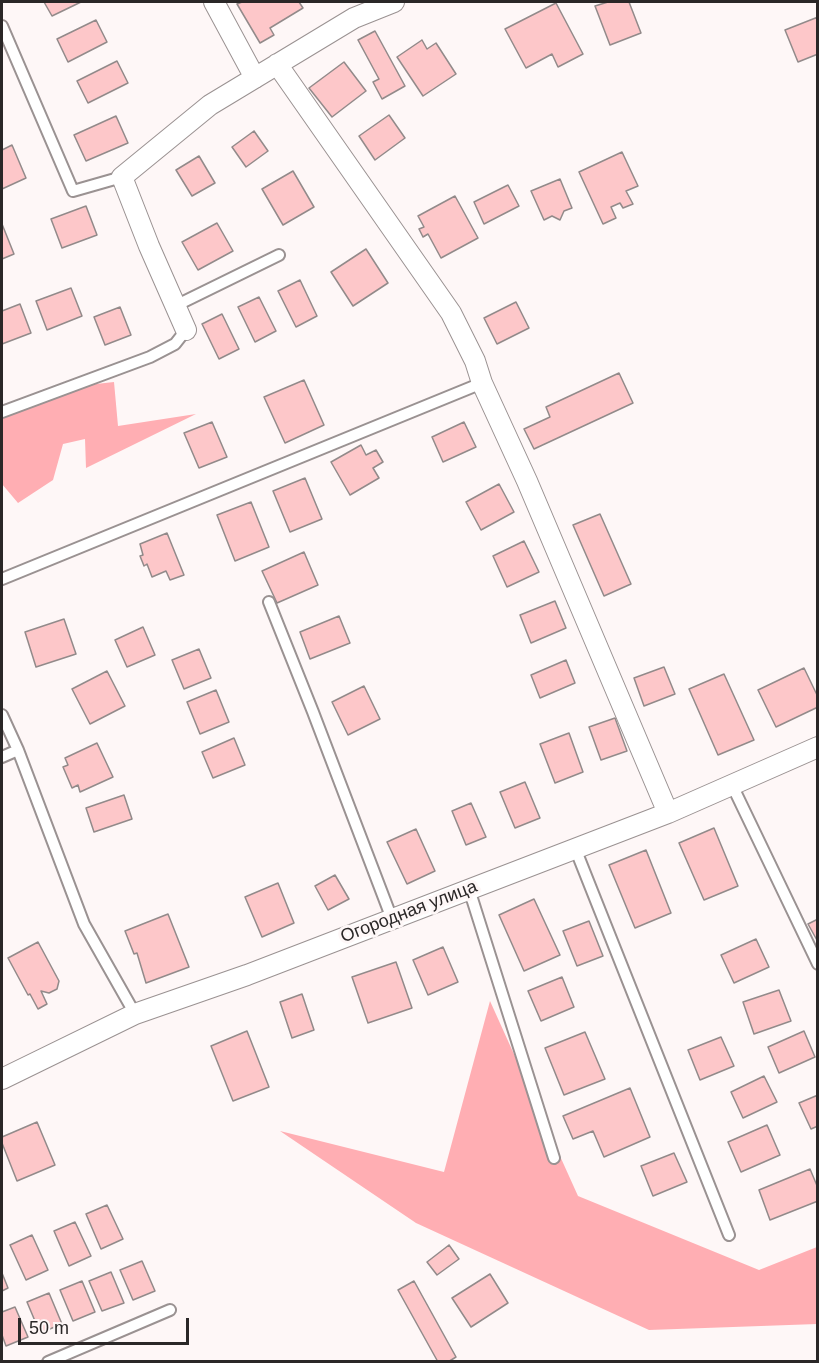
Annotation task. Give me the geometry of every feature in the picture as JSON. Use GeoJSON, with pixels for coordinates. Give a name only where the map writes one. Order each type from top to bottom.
{"type":"FeatureCollection","features":[{"type":"Feature","properties":{"kind":"street"},"geometry":{"type":"LineString","coordinates":[[214,2],[255,78]]}},
{"type":"Feature","properties":{"kind":"street"},"geometry":{"type":"LineString","coordinates":[[186,330],[149,246],[123,177],[210,105],[354,18],[394,2]]}},
{"type":"Feature","properties":{"kind":"street"},"geometry":{"type":"LineString","coordinates":[[278,64],[452,313],[532,492],[668,813]]}},
{"type":"Feature","properties":{"kind":"street","name":"Огородная улица"},"geometry":{"type":"LineString","coordinates":[[2,1078],[135,1014],[247,975],[668,813],[818,747]]}},
{"type":"Feature","properties":{"kind":"lane"},"geometry":{"type":"LineString","coordinates":[[2,26],[73,191],[123,177]]}},
{"type":"Feature","properties":{"kind":"lane"},"geometry":{"type":"LineString","coordinates":[[175,306],[279,255]]}},
{"type":"Feature","properties":{"kind":"lane"},"geometry":{"type":"LineString","coordinates":[[2,412],[150,357],[175,344],[186,330]]}},
{"type":"Feature","properties":{"kind":"lane"},"geometry":{"type":"LineString","coordinates":[[2,579],[482,383]]}},
{"type":"Feature","properties":{"kind":"lane"},"geometry":{"type":"LineString","coordinates":[[268,602],[392,919]]}},
{"type":"Feature","properties":{"kind":"lane"},"geometry":{"type":"LineString","coordinates":[[2,714],[18,750],[84,924],[135,1014]]}},
{"type":"Feature","properties":{"kind":"lane"},"geometry":{"type":"LineString","coordinates":[[2,757],[18,750]]}},
{"type":"Feature","properties":{"kind":"lane"},"geometry":{"type":"LineString","coordinates":[[732,785],[818,964]]}},
{"type":"Feature","properties":{"kind":"lane"},"geometry":{"type":"LineString","coordinates":[[575,848],[729,1235]]}},
{"type":"Feature","properties":{"kind":"lane"},"geometry":{"type":"LineString","coordinates":[[469,889],[554,1158]]}},
{"type":"Feature","properties":{"kind":"lane"},"geometry":{"type":"LineString","coordinates":[[48,1362],[170,1310]]}},
{"type":"Feature","properties":{"kind":"shaded area"},"geometry":{"type":"Polygon","coordinates":[[[114,382],[118,426],[196,414],[86,468],[85,439],[63,444],[53,480],[18,503],[2,484],[2,409],[42,390],[114,382]]]}},
{"type":"Feature","properties":{"kind":"shaded area"},"geometry":{"type":"Polygon","coordinates":[[[490,1001],[578,1196],[759,1270],[817,1247],[817,1324],[649,1330],[416,1223],[280,1131],[444,1172],[490,1001]]]}},
{"type":"Feature","properties":{"kind":"building"},"geometry":{"type":"Polygon","coordinates":[[[44,2],[81,2],[52,16],[44,2]]]}},
{"type":"Feature","properties":{"kind":"building"},"geometry":{"type":"Polygon","coordinates":[[[242,2],[299,2],[303,8],[270,28],[274,35],[260,43],[237,4],[242,2]]]}},
{"type":"Feature","properties":{"kind":"building"},"geometry":{"type":"Polygon","coordinates":[[[608,2],[629,2],[641,33],[610,45],[595,6],[608,2]]]}},
{"type":"Feature","properties":{"kind":"building"},"geometry":{"type":"Polygon","coordinates":[[[556,3],[583,54],[558,67],[552,54],[526,68],[505,29],[556,3]]]}},
{"type":"Feature","properties":{"kind":"building"},"geometry":{"type":"Polygon","coordinates":[[[818,17],[818,54],[798,62],[785,30],[818,17]]]}},
{"type":"Feature","properties":{"kind":"building"},"geometry":{"type":"Polygon","coordinates":[[[96,20],[107,42],[68,62],[57,39],[96,20]]]}},
{"type":"Feature","properties":{"kind":"building"},"geometry":{"type":"Polygon","coordinates":[[[375,31],[405,86],[382,99],[373,82],[379,79],[358,40],[375,31]]]}},
{"type":"Feature","properties":{"kind":"building"},"geometry":{"type":"Polygon","coordinates":[[[422,40],[427,49],[436,43],[456,74],[423,96],[397,57],[422,40]]]}},
{"type":"Feature","properties":{"kind":"building"},"geometry":{"type":"Polygon","coordinates":[[[117,61],[128,83],[88,103],[77,81],[117,61]]]}},
{"type":"Feature","properties":{"kind":"building"},"geometry":{"type":"Polygon","coordinates":[[[344,62],[366,91],[332,117],[309,88],[344,62]]]}},
{"type":"Feature","properties":{"kind":"building"},"geometry":{"type":"Polygon","coordinates":[[[389,115],[405,138],[375,160],[359,136],[389,115]]]}},
{"type":"Feature","properties":{"kind":"building"},"geometry":{"type":"Polygon","coordinates":[[[116,116],[128,143],[86,161],[74,135],[116,116]]]}},
{"type":"Feature","properties":{"kind":"building"},"geometry":{"type":"Polygon","coordinates":[[[254,131],[268,151],[246,167],[232,147],[254,131]]]}},
{"type":"Feature","properties":{"kind":"building"},"geometry":{"type":"Polygon","coordinates":[[[12,145],[26,178],[2,189],[2,150],[12,145]]]}},
{"type":"Feature","properties":{"kind":"building"},"geometry":{"type":"Polygon","coordinates":[[[622,152],[638,186],[626,191],[633,204],[623,208],[620,203],[611,207],[616,218],[603,224],[579,172],[622,152]]]}},
{"type":"Feature","properties":{"kind":"building"},"geometry":{"type":"Polygon","coordinates":[[[199,156],[215,183],[192,196],[176,170],[199,156]]]}},
{"type":"Feature","properties":{"kind":"building"},"geometry":{"type":"Polygon","coordinates":[[[293,171],[314,207],[283,225],[262,189],[293,171]]]}},
{"type":"Feature","properties":{"kind":"building"},"geometry":{"type":"Polygon","coordinates":[[[560,179],[572,208],[564,211],[560,220],[552,216],[544,220],[531,191],[560,179]]]}},
{"type":"Feature","properties":{"kind":"building"},"geometry":{"type":"Polygon","coordinates":[[[508,185],[519,206],[484,224],[474,202],[508,185]]]}},
{"type":"Feature","properties":{"kind":"building"},"geometry":{"type":"Polygon","coordinates":[[[455,196],[478,238],[441,258],[428,234],[423,237],[419,229],[424,227],[418,216],[455,196]]]}},
{"type":"Feature","properties":{"kind":"building"},"geometry":{"type":"Polygon","coordinates":[[[86,206],[97,235],[62,248],[51,219],[86,206]]]}},
{"type":"Feature","properties":{"kind":"building"},"geometry":{"type":"Polygon","coordinates":[[[217,223],[233,251],[198,270],[182,242],[217,223]]]}},
{"type":"Feature","properties":{"kind":"building"},"geometry":{"type":"Polygon","coordinates":[[[2,224],[14,254],[2,259],[2,224]]]}},
{"type":"Feature","properties":{"kind":"building"},"geometry":{"type":"Polygon","coordinates":[[[366,249],[388,283],[353,306],[331,272],[366,249]]]}},
{"type":"Feature","properties":{"kind":"building"},"geometry":{"type":"Polygon","coordinates":[[[300,280],[317,316],[296,327],[278,291],[300,280]]]}},
{"type":"Feature","properties":{"kind":"building"},"geometry":{"type":"Polygon","coordinates":[[[71,288],[82,316],[47,330],[36,301],[71,288]]]}},
{"type":"Feature","properties":{"kind":"building"},"geometry":{"type":"Polygon","coordinates":[[[259,297],[276,331],[255,342],[238,307],[259,297]]]}},
{"type":"Feature","properties":{"kind":"building"},"geometry":{"type":"Polygon","coordinates":[[[516,302],[529,328],[497,344],[484,318],[516,302]]]}},
{"type":"Feature","properties":{"kind":"building"},"geometry":{"type":"Polygon","coordinates":[[[20,304],[31,333],[2,344],[2,311],[20,304]]]}},
{"type":"Feature","properties":{"kind":"building"},"geometry":{"type":"Polygon","coordinates":[[[120,307],[131,335],[105,345],[94,317],[120,307]]]}},
{"type":"Feature","properties":{"kind":"building"},"geometry":{"type":"Polygon","coordinates":[[[222,314],[239,349],[219,359],[202,324],[222,314]]]}},
{"type":"Feature","properties":{"kind":"building"},"geometry":{"type":"Polygon","coordinates":[[[619,373],[633,403],[534,449],[524,429],[550,417],[546,407],[619,373]]]}},
{"type":"Feature","properties":{"kind":"building"},"geometry":{"type":"Polygon","coordinates":[[[304,380],[324,425],[285,443],[264,397],[304,380]]]}},
{"type":"Feature","properties":{"kind":"building"},"geometry":{"type":"Polygon","coordinates":[[[212,422],[227,457],[199,468],[184,433],[212,422]]]}},
{"type":"Feature","properties":{"kind":"building"},"geometry":{"type":"Polygon","coordinates":[[[464,422],[476,447],[443,462],[432,437],[464,422]]]}},
{"type":"Feature","properties":{"kind":"building"},"geometry":{"type":"Polygon","coordinates":[[[361,445],[366,455],[376,450],[383,462],[373,468],[379,478],[350,495],[331,462],[361,445]]]}},
{"type":"Feature","properties":{"kind":"building"},"geometry":{"type":"Polygon","coordinates":[[[305,478],[322,519],[290,532],[273,491],[305,478]]]}},
{"type":"Feature","properties":{"kind":"building"},"geometry":{"type":"Polygon","coordinates":[[[499,484],[514,512],[481,530],[466,502],[499,484]]]}},
{"type":"Feature","properties":{"kind":"building"},"geometry":{"type":"Polygon","coordinates":[[[251,502],[269,547],[235,561],[217,515],[251,502]]]}},
{"type":"Feature","properties":{"kind":"building"},"geometry":{"type":"Polygon","coordinates":[[[600,514],[631,584],[604,596],[573,525],[600,514]]]}},
{"type":"Feature","properties":{"kind":"building"},"geometry":{"type":"Polygon","coordinates":[[[167,533],[184,575],[170,580],[166,571],[152,577],[147,564],[144,566],[140,556],[143,555],[140,544],[167,533]]]}},
{"type":"Feature","properties":{"kind":"building"},"geometry":{"type":"Polygon","coordinates":[[[524,541],[539,572],[507,587],[493,556],[524,541]]]}},
{"type":"Feature","properties":{"kind":"building"},"geometry":{"type":"Polygon","coordinates":[[[304,552],[318,585],[277,603],[262,571],[304,552]]]}},
{"type":"Feature","properties":{"kind":"building"},"geometry":{"type":"Polygon","coordinates":[[[555,601],[566,628],[531,643],[520,615],[555,601]]]}},
{"type":"Feature","properties":{"kind":"building"},"geometry":{"type":"Polygon","coordinates":[[[339,616],[350,643],[310,659],[300,632],[339,616]]]}},
{"type":"Feature","properties":{"kind":"building"},"geometry":{"type":"Polygon","coordinates":[[[64,619],[76,654],[36,667],[25,632],[64,619]]]}},
{"type":"Feature","properties":{"kind":"building"},"geometry":{"type":"Polygon","coordinates":[[[143,627],[155,655],[127,667],[115,640],[143,627]]]}},
{"type":"Feature","properties":{"kind":"building"},"geometry":{"type":"Polygon","coordinates":[[[199,649],[211,678],[184,689],[172,660],[199,649]]]}},
{"type":"Feature","properties":{"kind":"building"},"geometry":{"type":"Polygon","coordinates":[[[566,660],[575,683],[540,698],[531,675],[566,660]]]}},
{"type":"Feature","properties":{"kind":"building"},"geometry":{"type":"Polygon","coordinates":[[[664,667],[675,694],[644,706],[634,678],[664,667]]]}},
{"type":"Feature","properties":{"kind":"building"},"geometry":{"type":"Polygon","coordinates":[[[804,668],[818,697],[818,707],[776,727],[758,690],[804,668]]]}},
{"type":"Feature","properties":{"kind":"building"},"geometry":{"type":"Polygon","coordinates":[[[107,671],[125,706],[90,724],[72,689],[107,671]]]}},
{"type":"Feature","properties":{"kind":"building"},"geometry":{"type":"Polygon","coordinates":[[[724,674],[754,740],[718,755],[689,689],[724,674]]]}},
{"type":"Feature","properties":{"kind":"building"},"geometry":{"type":"Polygon","coordinates":[[[364,686],[380,719],[348,735],[332,702],[364,686]]]}},
{"type":"Feature","properties":{"kind":"building"},"geometry":{"type":"Polygon","coordinates":[[[216,690],[229,722],[200,734],[187,702],[216,690]]]}},
{"type":"Feature","properties":{"kind":"building"},"geometry":{"type":"Polygon","coordinates":[[[615,718],[627,751],[601,760],[589,727],[615,718]]]}},
{"type":"Feature","properties":{"kind":"building"},"geometry":{"type":"Polygon","coordinates":[[[569,733],[583,772],[555,783],[540,744],[569,733]]]}},
{"type":"Feature","properties":{"kind":"building"},"geometry":{"type":"Polygon","coordinates":[[[234,738],[245,765],[213,778],[202,752],[234,738]]]}},
{"type":"Feature","properties":{"kind":"building"},"geometry":{"type":"Polygon","coordinates":[[[97,743],[113,777],[80,792],[78,785],[72,788],[63,767],[68,765],[65,758],[97,743]]]}},
{"type":"Feature","properties":{"kind":"building"},"geometry":{"type":"Polygon","coordinates":[[[525,782],[540,818],[515,828],[500,792],[525,782]]]}},
{"type":"Feature","properties":{"kind":"building"},"geometry":{"type":"Polygon","coordinates":[[[124,795],[132,819],[94,832],[86,808],[124,795]]]}},
{"type":"Feature","properties":{"kind":"building"},"geometry":{"type":"Polygon","coordinates":[[[471,803],[486,837],[466,845],[452,811],[471,803]]]}},
{"type":"Feature","properties":{"kind":"building"},"geometry":{"type":"Polygon","coordinates":[[[714,828],[738,886],[704,900],[679,843],[714,828]]]}},
{"type":"Feature","properties":{"kind":"building"},"geometry":{"type":"Polygon","coordinates":[[[416,829],[435,871],[407,884],[387,842],[416,829]]]}},
{"type":"Feature","properties":{"kind":"building"},"geometry":{"type":"Polygon","coordinates":[[[646,850],[671,913],[635,928],[609,865],[646,850]]]}},
{"type":"Feature","properties":{"kind":"building"},"geometry":{"type":"Polygon","coordinates":[[[335,875],[349,899],[328,910],[315,886],[335,875]]]}},
{"type":"Feature","properties":{"kind":"building"},"geometry":{"type":"Polygon","coordinates":[[[278,883],[294,923],[262,937],[245,897],[278,883]]]}},
{"type":"Feature","properties":{"kind":"building"},"geometry":{"type":"Polygon","coordinates":[[[534,899],[560,955],[524,971],[499,915],[534,899]]]}},
{"type":"Feature","properties":{"kind":"building"},"geometry":{"type":"Polygon","coordinates":[[[168,914],[189,967],[146,983],[137,953],[134,954],[125,931],[168,914]]]}},
{"type":"Feature","properties":{"kind":"building"},"geometry":{"type":"Polygon","coordinates":[[[818,919],[818,942],[808,924],[818,919]]]}},
{"type":"Feature","properties":{"kind":"building"},"geometry":{"type":"Polygon","coordinates":[[[589,921],[603,956],[577,966],[563,931],[589,921]]]}},
{"type":"Feature","properties":{"kind":"building"},"geometry":{"type":"Polygon","coordinates":[[[756,939],[769,967],[734,983],[721,955],[756,939]]]}},
{"type":"Feature","properties":{"kind":"building"},"geometry":{"type":"Polygon","coordinates":[[[38,942],[59,981],[57,989],[49,993],[41,991],[47,1004],[38,1009],[8,958],[38,942]]]}},
{"type":"Feature","properties":{"kind":"building"},"geometry":{"type":"Polygon","coordinates":[[[443,947],[458,982],[428,995],[413,960],[443,947]]]}},
{"type":"Feature","properties":{"kind":"building"},"geometry":{"type":"Polygon","coordinates":[[[396,962],[412,1008],[368,1023],[352,977],[396,962]]]}},
{"type":"Feature","properties":{"kind":"building"},"geometry":{"type":"Polygon","coordinates":[[[562,977],[574,1007],[541,1021],[528,991],[562,977]]]}},
{"type":"Feature","properties":{"kind":"building"},"geometry":{"type":"Polygon","coordinates":[[[779,990],[791,1021],[754,1034],[743,1002],[779,990]]]}},
{"type":"Feature","properties":{"kind":"building"},"geometry":{"type":"Polygon","coordinates":[[[302,994],[314,1030],[292,1038],[280,1002],[302,994]]]}},
{"type":"Feature","properties":{"kind":"building"},"geometry":{"type":"Polygon","coordinates":[[[247,1031],[269,1087],[233,1101],[211,1046],[247,1031]]]}},
{"type":"Feature","properties":{"kind":"building"},"geometry":{"type":"Polygon","coordinates":[[[804,1031],[815,1057],[779,1073],[768,1047],[804,1031]]]}},
{"type":"Feature","properties":{"kind":"building"},"geometry":{"type":"Polygon","coordinates":[[[585,1032],[605,1079],[564,1095],[545,1048],[585,1032]]]}},
{"type":"Feature","properties":{"kind":"building"},"geometry":{"type":"Polygon","coordinates":[[[721,1037],[734,1066],[700,1080],[688,1050],[721,1037]]]}},
{"type":"Feature","properties":{"kind":"building"},"geometry":{"type":"Polygon","coordinates":[[[764,1076],[777,1102],[743,1118],[731,1092],[764,1076]]]}},
{"type":"Feature","properties":{"kind":"building"},"geometry":{"type":"Polygon","coordinates":[[[630,1088],[650,1137],[604,1157],[593,1131],[573,1139],[563,1116],[630,1088]]]}},
{"type":"Feature","properties":{"kind":"building"},"geometry":{"type":"Polygon","coordinates":[[[818,1095],[818,1126],[811,1129],[799,1103],[818,1095]]]}},
{"type":"Feature","properties":{"kind":"building"},"geometry":{"type":"Polygon","coordinates":[[[37,1122],[55,1165],[17,1181],[2,1143],[2,1137],[37,1122]]]}},
{"type":"Feature","properties":{"kind":"building"},"geometry":{"type":"Polygon","coordinates":[[[767,1125],[780,1155],[741,1172],[728,1142],[767,1125]]]}},
{"type":"Feature","properties":{"kind":"building"},"geometry":{"type":"Polygon","coordinates":[[[674,1153],[687,1182],[653,1196],[641,1166],[674,1153]]]}},
{"type":"Feature","properties":{"kind":"building"},"geometry":{"type":"Polygon","coordinates":[[[810,1169],[818,1188],[818,1201],[770,1220],[759,1190],[810,1169]]]}},
{"type":"Feature","properties":{"kind":"building"},"geometry":{"type":"Polygon","coordinates":[[[107,1205],[123,1239],[101,1249],[86,1214],[107,1205]]]}},
{"type":"Feature","properties":{"kind":"building"},"geometry":{"type":"Polygon","coordinates":[[[75,1222],[91,1256],[69,1266],[54,1231],[75,1222]]]}},
{"type":"Feature","properties":{"kind":"building"},"geometry":{"type":"Polygon","coordinates":[[[32,1235],[48,1270],[26,1280],[10,1245],[32,1235]]]}},
{"type":"Feature","properties":{"kind":"building"},"geometry":{"type":"Polygon","coordinates":[[[449,1245],[459,1259],[437,1275],[427,1262],[449,1245]]]}},
{"type":"Feature","properties":{"kind":"building"},"geometry":{"type":"Polygon","coordinates":[[[142,1261],[155,1291],[133,1300],[120,1270],[142,1261]]]}},
{"type":"Feature","properties":{"kind":"building"},"geometry":{"type":"Polygon","coordinates":[[[111,1272],[124,1303],[102,1311],[89,1281],[111,1272]]]}},
{"type":"Feature","properties":{"kind":"building"},"geometry":{"type":"Polygon","coordinates":[[[2,1273],[8,1288],[2,1291],[2,1273]]]}},
{"type":"Feature","properties":{"kind":"building"},"geometry":{"type":"Polygon","coordinates":[[[490,1274],[508,1303],[471,1327],[452,1298],[490,1274]]]}},
{"type":"Feature","properties":{"kind":"building"},"geometry":{"type":"Polygon","coordinates":[[[82,1281],[95,1312],[73,1321],[60,1290],[82,1281]]]}},
{"type":"Feature","properties":{"kind":"building"},"geometry":{"type":"Polygon","coordinates":[[[414,1281],[456,1357],[448,1362],[438,1362],[398,1290],[414,1281]]]}},
{"type":"Feature","properties":{"kind":"building"},"geometry":{"type":"Polygon","coordinates":[[[49,1293],[62,1324],[40,1333],[27,1302],[49,1293]]]}},
{"type":"Feature","properties":{"kind":"building"},"geometry":{"type":"Polygon","coordinates":[[[15,1307],[28,1337],[6,1346],[2,1335],[2,1312],[15,1307]]]}}]}
